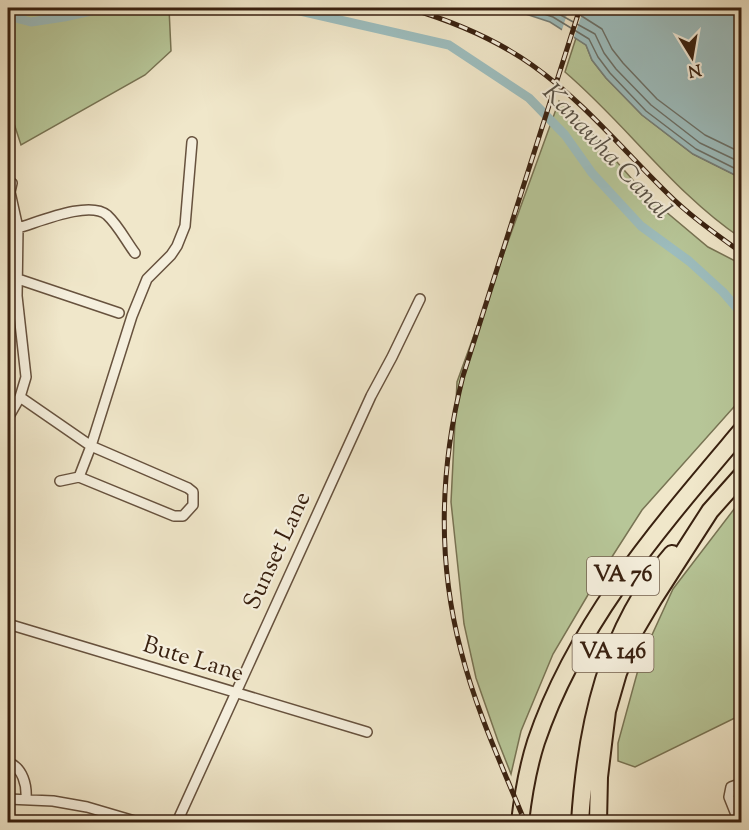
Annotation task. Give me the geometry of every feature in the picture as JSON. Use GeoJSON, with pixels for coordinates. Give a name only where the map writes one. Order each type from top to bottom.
{"type":"FeatureCollection","features":[{"type":"Feature","properties":{"kind":"highway","name":"VA 76"},"geometry":{"type":"LineString","coordinates":[[520,822],[536,743],[563,679],[613,591],[652,536],[741,430]]}},
{"type":"Feature","properties":{"kind":"highway","name":"VA 76"},"geometry":{"type":"LineString","coordinates":[[597,822],[602,746],[607,711],[618,673],[639,623],[710,511],[741,475]]}},
{"type":"Feature","properties":{"kind":"highway","name":"VA 146"},"geometry":{"type":"LineString","coordinates":[[580,822],[588,741],[604,678],[623,628],[657,571],[710,511]]}},
{"type":"Feature","properties":{"kind":"highway"},"geometry":{"type":"LineString","coordinates":[[508,822],[536,743]]}},
{"type":"Feature","properties":{"kind":"street"},"geometry":{"type":"LineString","coordinates":[[79,477],[91,447],[132,316],[147,279],[171,255],[185,226],[192,142]]}},
{"type":"Feature","properties":{"kind":"street"},"geometry":{"type":"LineString","coordinates":[[8,418],[20,397],[26,377],[18,313],[18,228],[10,192],[12,183]]}},
{"type":"Feature","properties":{"kind":"street"},"geometry":{"type":"LineString","coordinates":[[18,228],[81,210],[97,210],[108,216],[135,253]]}},
{"type":"Feature","properties":{"kind":"street"},"geometry":{"type":"LineString","coordinates":[[18,279],[119,313]]}},
{"type":"Feature","properties":{"kind":"street","name":"Sunset Lane"},"geometry":{"type":"LineString","coordinates":[[177,822],[371,396],[420,298]]}},
{"type":"Feature","properties":{"kind":"street"},"geometry":{"type":"LineString","coordinates":[[20,397],[91,447],[188,488],[193,492],[194,505],[183,516],[174,516],[79,477],[60,481]]}},
{"type":"Feature","properties":{"kind":"street","name":"Bute Lane"},"geometry":{"type":"LineString","coordinates":[[8,624],[367,732]]}},
{"type":"Feature","properties":{"kind":"street"},"geometry":{"type":"LineString","coordinates":[[8,762],[24,779],[26,799]]}},
{"type":"Feature","properties":{"kind":"street"},"geometry":{"type":"LineString","coordinates":[[739,822],[729,797],[731,787],[741,783]]}},
{"type":"Feature","properties":{"kind":"street"},"geometry":{"type":"LineString","coordinates":[[8,799],[26,799],[87,807],[138,822]]}},
{"type":"Feature","properties":{"kind":"green space"},"geometry":{"type":"Polygon","coordinates":[[[8,8],[169,8],[171,51],[145,75],[21,145],[8,105],[8,8]]]}},
{"type":"Feature","properties":{"kind":"green space"},"geometry":{"type":"Polygon","coordinates":[[[576,38],[586,45],[592,60],[606,78],[642,115],[693,154],[741,178],[741,238],[694,201],[565,72],[576,38]]]}},
{"type":"Feature","properties":{"kind":"green space"},"geometry":{"type":"Polygon","coordinates":[[[559,101],[588,129],[646,195],[708,247],[741,264],[741,273],[736,287],[742,297],[741,399],[642,510],[592,588],[553,654],[521,731],[511,774],[476,678],[464,624],[451,502],[457,382],[559,101]]]}},
{"type":"Feature","properties":{"kind":"green space"},"geometry":{"type":"Polygon","coordinates":[[[741,500],[741,715],[635,767],[618,761],[618,743],[641,659],[673,589],[741,500]]]}},
{"type":"Feature","properties":{"kind":"water"},"geometry":{"type":"Polygon","coordinates":[[[507,8],[741,8],[741,178],[693,154],[642,115],[606,78],[592,60],[586,45],[550,22],[507,8]]]}},
{"type":"Feature","properties":{"kind":"pier"},"geometry":{"type":"Polygon","coordinates":[[[569,8],[584,8],[573,40],[561,33],[569,8]]]}},
{"type":"Feature","properties":{"kind":"waterway","name":"Kanawha Canal"},"geometry":{"type":"LineString","coordinates":[[8,16],[31,22],[105,8]]}},
{"type":"Feature","properties":{"kind":"waterway","name":"Kanawha Canal"},"geometry":{"type":"LineString","coordinates":[[287,8],[449,45],[529,98],[565,135],[592,173],[641,226],[689,261],[723,292],[742,314]]}},
{"type":"Feature","properties":{"kind":"railway"},"geometry":{"type":"LineString","coordinates":[[408,8],[472,31],[532,65],[586,110],[676,201],[742,253]]}},
{"type":"Feature","properties":{"kind":"railway"},"geometry":{"type":"LineString","coordinates":[[525,822],[482,716],[467,673],[453,617],[445,548],[446,479],[455,410],[463,376],[580,8]]}}]}
